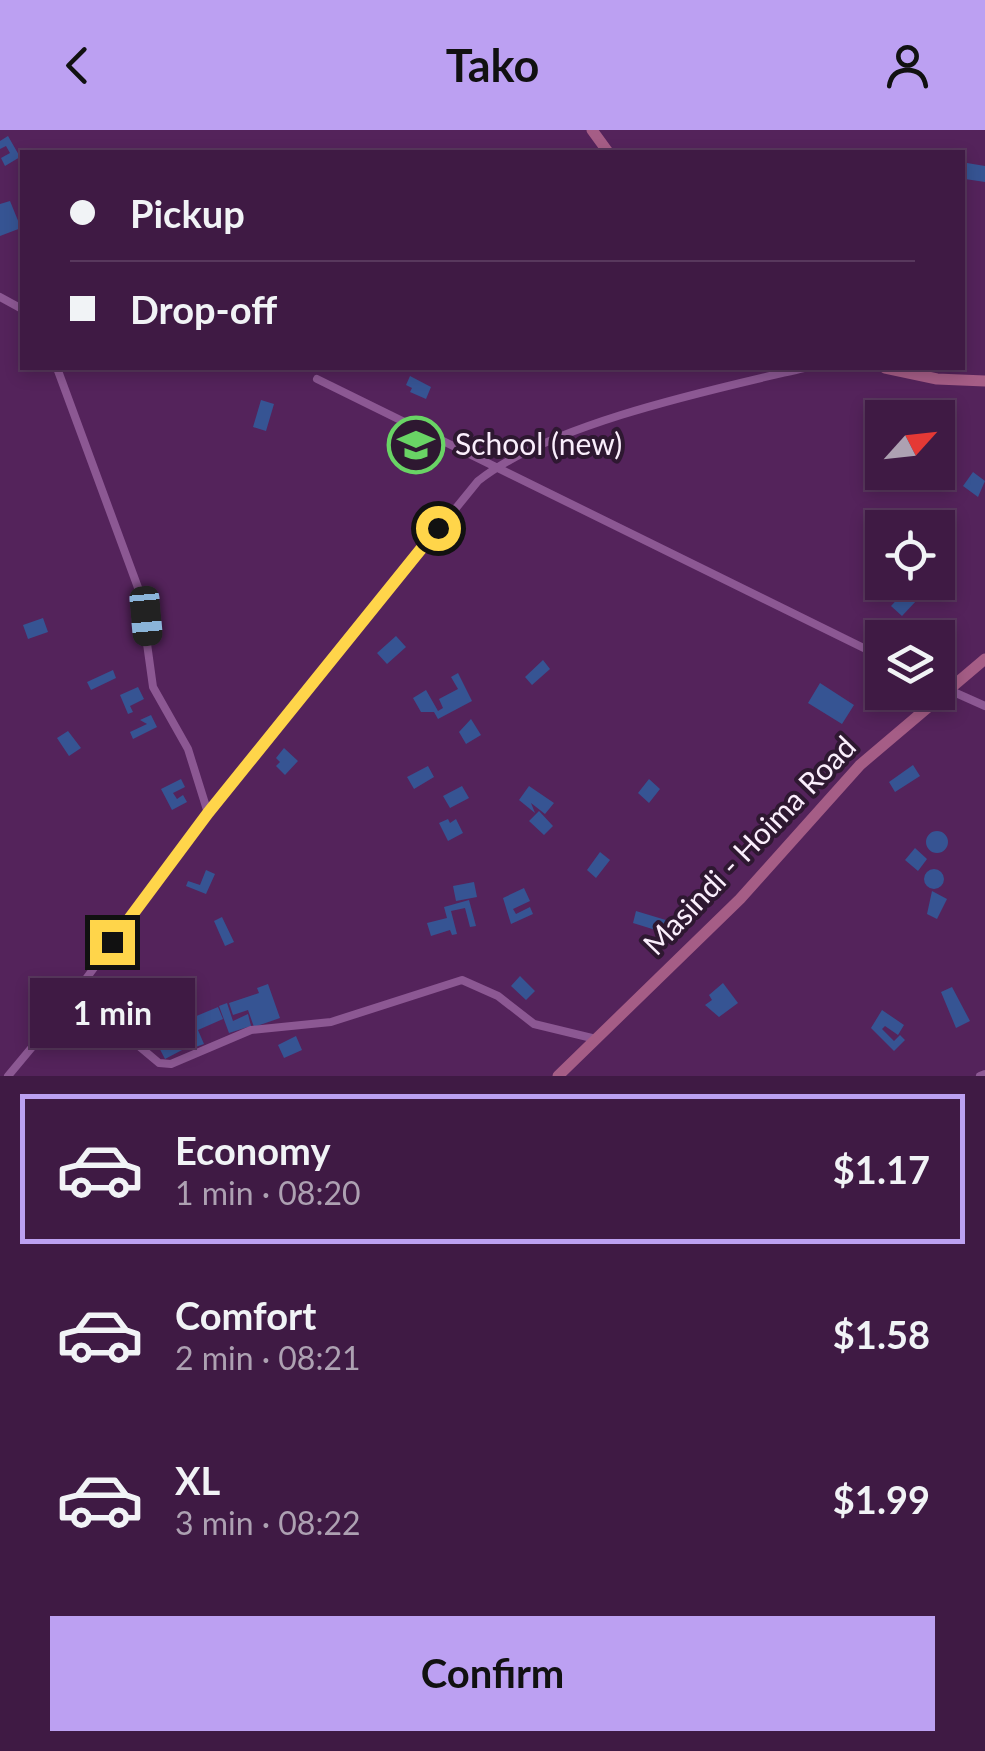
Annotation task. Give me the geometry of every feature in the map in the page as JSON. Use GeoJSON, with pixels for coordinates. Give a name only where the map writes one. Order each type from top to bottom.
{"type":"FeatureCollection","features":[{"type":"Feature","properties":{"kind":"main road"},"geometry":{"type":"LineString","coordinates":[[895,370],[985,381]]}},
{"type":"Feature","properties":{"kind":"main road","name":"Masindi - Hoima Road"},"geometry":{"type":"LineString","coordinates":[[955,680],[985,659]]}},
{"type":"Feature","properties":{"kind":"main road","name":"Masindi - Hoima Road"},"geometry":{"type":"LineString","coordinates":[[558,1076],[740,899],[860,765],[919,710]]}},
{"type":"Feature","properties":{"kind":"street"},"geometry":{"type":"LineString","coordinates":[[58,370],[115,535],[140,593],[158,701],[188,749],[208,813]]}},
{"type":"Feature","properties":{"kind":"street"},"geometry":{"type":"LineString","coordinates":[[8,1076],[63,1010],[208,813],[462,497],[495,467],[554,440],[700,392],[795,370]]}},
{"type":"Feature","properties":{"kind":"street"},"geometry":{"type":"LineString","coordinates":[[317,379],[865,650]]}},
{"type":"Feature","properties":{"kind":"street"},"geometry":{"type":"LineString","coordinates":[[955,693],[985,706]]}},
{"type":"Feature","properties":{"kind":"street"},"geometry":{"type":"LineString","coordinates":[[63,1010],[122,1032],[159,1063],[171,1064],[251,1030],[331,1022],[462,980],[498,996],[534,1024],[596,1038]]}},
{"type":"Feature","properties":{"kind":"building"},"geometry":{"type":"Polygon","coordinates":[[[8,136],[20,157],[5,166],[1,158],[10,153],[6,146],[0,149],[0,141],[8,136]]]}},
{"type":"Feature","properties":{"kind":"building"},"geometry":{"type":"Polygon","coordinates":[[[967,163],[985,166],[985,182],[965,179],[967,163]]]}},
{"type":"Feature","properties":{"kind":"building"},"geometry":{"type":"Polygon","coordinates":[[[10,201],[20,228],[0,236],[0,204],[10,201]]]}},
{"type":"Feature","properties":{"kind":"building"},"geometry":{"type":"Polygon","coordinates":[[[410,376],[431,387],[426,399],[410,392],[412,388],[406,385],[410,376]]]}},
{"type":"Feature","properties":{"kind":"building"},"geometry":{"type":"Polygon","coordinates":[[[261,400],[274,404],[266,431],[253,427],[261,400]]]}},
{"type":"Feature","properties":{"kind":"building"},"geometry":{"type":"Polygon","coordinates":[[[973,472],[985,481],[978,497],[963,486],[973,472]]]}},
{"type":"Feature","properties":{"kind":"building"},"geometry":{"type":"Polygon","coordinates":[[[897,600],[917,600],[902,616],[891,606],[897,600]]]}},
{"type":"Feature","properties":{"kind":"building"},"geometry":{"type":"Polygon","coordinates":[[[43,618],[48,632],[28,639],[23,625],[43,618]]]}},
{"type":"Feature","properties":{"kind":"building"},"geometry":{"type":"Polygon","coordinates":[[[396,636],[406,647],[387,664],[377,653],[396,636]]]}},
{"type":"Feature","properties":{"kind":"building"},"geometry":{"type":"Polygon","coordinates":[[[543,660],[550,669],[532,685],[525,677],[543,660]]]}},
{"type":"Feature","properties":{"kind":"building"},"geometry":{"type":"Polygon","coordinates":[[[113,670],[116,678],[91,690],[87,682],[113,670]]]}},
{"type":"Feature","properties":{"kind":"building"},"geometry":{"type":"Polygon","coordinates":[[[458,673],[472,701],[438,719],[434,712],[421,712],[413,698],[426,690],[438,711],[443,708],[439,699],[458,689],[451,677],[458,673]]]}},
{"type":"Feature","properties":{"kind":"building"},"geometry":{"type":"Polygon","coordinates":[[[820,683],[854,705],[842,724],[808,703],[820,683]]]}},
{"type":"Feature","properties":{"kind":"building"},"geometry":{"type":"Polygon","coordinates":[[[138,687],[144,699],[130,706],[133,712],[128,714],[120,695],[138,687]]]}},
{"type":"Feature","properties":{"kind":"building"},"geometry":{"type":"Polygon","coordinates":[[[151,715],[157,727],[133,739],[130,732],[147,724],[140,720],[151,715]]]}},
{"type":"Feature","properties":{"kind":"building"},"geometry":{"type":"Polygon","coordinates":[[[471,719],[481,735],[466,744],[459,732],[471,719]]]}},
{"type":"Feature","properties":{"kind":"building"},"geometry":{"type":"Polygon","coordinates":[[[68,731],[81,748],[69,756],[57,738],[68,731]]]}},
{"type":"Feature","properties":{"kind":"building"},"geometry":{"type":"Polygon","coordinates":[[[284,748],[298,761],[285,775],[276,766],[280,762],[276,758],[284,748]]]}},
{"type":"Feature","properties":{"kind":"building"},"geometry":{"type":"Polygon","coordinates":[[[913,765],[920,776],[895,792],[889,782],[913,765]]]}},
{"type":"Feature","properties":{"kind":"building"},"geometry":{"type":"Polygon","coordinates":[[[428,766],[434,777],[414,789],[407,777],[428,766]]]}},
{"type":"Feature","properties":{"kind":"building"},"geometry":{"type":"Polygon","coordinates":[[[181,779],[185,787],[173,793],[177,799],[183,795],[187,802],[172,810],[161,789],[181,779]]]}},
{"type":"Feature","properties":{"kind":"building"},"geometry":{"type":"Polygon","coordinates":[[[649,779],[660,789],[649,803],[638,793],[649,779]]]}},
{"type":"Feature","properties":{"kind":"building"},"geometry":{"type":"Polygon","coordinates":[[[462,786],[469,798],[450,808],[443,796],[462,786]]]}},
{"type":"Feature","properties":{"kind":"building"},"geometry":{"type":"Polygon","coordinates":[[[529,786],[554,803],[545,814],[531,803],[535,813],[519,800],[529,786]]]}},
{"type":"Feature","properties":{"kind":"building"},"geometry":{"type":"Polygon","coordinates":[[[539,811],[553,826],[544,835],[529,821],[539,811]]]}},
{"type":"Feature","properties":{"kind":"building"},"geometry":{"type":"Polygon","coordinates":[[[448,819],[450,823],[456,819],[463,833],[448,841],[439,823],[448,819]]]}},
{"type":"Feature","properties":{"kind":"building"},"geometry":{"type":"Polygon","coordinates":[[[937,831],[945,834],[945,850],[937,853],[929,850],[926,842],[929,834],[937,831]]]}},
{"type":"Feature","properties":{"kind":"building"},"geometry":{"type":"Polygon","coordinates":[[[915,848],[927,859],[918,871],[905,860],[915,848]]]}},
{"type":"Feature","properties":{"kind":"building"},"geometry":{"type":"Polygon","coordinates":[[[600,852],[610,860],[596,878],[587,870],[600,852]]]}},
{"type":"Feature","properties":{"kind":"building"},"geometry":{"type":"Polygon","coordinates":[[[934,869],[944,879],[934,889],[924,879],[934,869]]]}},
{"type":"Feature","properties":{"kind":"building"},"geometry":{"type":"Polygon","coordinates":[[[206,870],[215,874],[206,894],[186,886],[188,881],[200,885],[206,870]]]}},
{"type":"Feature","properties":{"kind":"building"},"geometry":{"type":"Polygon","coordinates":[[[474,882],[477,897],[456,901],[453,886],[474,882]]]}},
{"type":"Feature","properties":{"kind":"building"},"geometry":{"type":"Polygon","coordinates":[[[524,888],[530,901],[513,909],[516,914],[530,907],[533,914],[511,924],[503,898],[524,888]]]}},
{"type":"Feature","properties":{"kind":"building"},"geometry":{"type":"Polygon","coordinates":[[[932,891],[947,899],[937,919],[927,914],[932,891]]]}},
{"type":"Feature","properties":{"kind":"building"},"geometry":{"type":"Polygon","coordinates":[[[469,900],[476,926],[470,927],[465,908],[451,911],[457,934],[452,935],[450,930],[431,936],[427,923],[447,918],[444,907],[469,900]]]}},
{"type":"Feature","properties":{"kind":"building"},"geometry":{"type":"Polygon","coordinates":[[[636,911],[679,924],[675,936],[633,923],[636,911]]]}},
{"type":"Feature","properties":{"kind":"building"},"geometry":{"type":"Polygon","coordinates":[[[222,917],[234,942],[225,946],[214,921],[222,917]]]}},
{"type":"Feature","properties":{"kind":"building"},"geometry":{"type":"Polygon","coordinates":[[[520,976],[535,991],[526,1000],[511,986],[520,976]]]}},
{"type":"Feature","properties":{"kind":"building"},"geometry":{"type":"Polygon","coordinates":[[[723,983],[738,1003],[719,1017],[705,1005],[712,1000],[709,995],[723,983]]]}},
{"type":"Feature","properties":{"kind":"building"},"geometry":{"type":"Polygon","coordinates":[[[268,984],[280,1018],[254,1027],[248,1010],[233,1015],[229,1003],[259,993],[257,988],[268,984]]]}},
{"type":"Feature","properties":{"kind":"building"},"geometry":{"type":"Polygon","coordinates":[[[952,987],[970,1021],[956,1028],[941,992],[952,987]]]}},
{"type":"Feature","properties":{"kind":"building"},"geometry":{"type":"Polygon","coordinates":[[[227,1003],[233,1021],[248,1014],[251,1026],[229,1033],[219,1006],[227,1003]]]}},
{"type":"Feature","properties":{"kind":"building"},"geometry":{"type":"Polygon","coordinates":[[[218,1007],[223,1019],[198,1030],[204,1044],[190,1049],[183,1031],[197,1026],[194,1017],[218,1007]]]}},
{"type":"Feature","properties":{"kind":"building"},"geometry":{"type":"Polygon","coordinates":[[[882,1010],[904,1025],[898,1035],[885,1026],[882,1029],[894,1041],[900,1035],[905,1040],[894,1051],[871,1028],[882,1010]]]}},
{"type":"Feature","properties":{"kind":"building"},"geometry":{"type":"Polygon","coordinates":[[[171,1026],[184,1049],[165,1059],[153,1036],[171,1026]]]}},
{"type":"Feature","properties":{"kind":"building"},"geometry":{"type":"Polygon","coordinates":[[[296,1036],[302,1050],[284,1058],[278,1045],[296,1036]]]}},
{"type":"Feature","properties":{"kind":"place","name":"School (new)"},"geometry":{"type":"Point","coordinates":[416,445]}},
{"type":"Feature","properties":{"kind":"route"},"geometry":{"type":"LineString","coordinates":[[112,942],[208,813],[438,528]]}}]}
